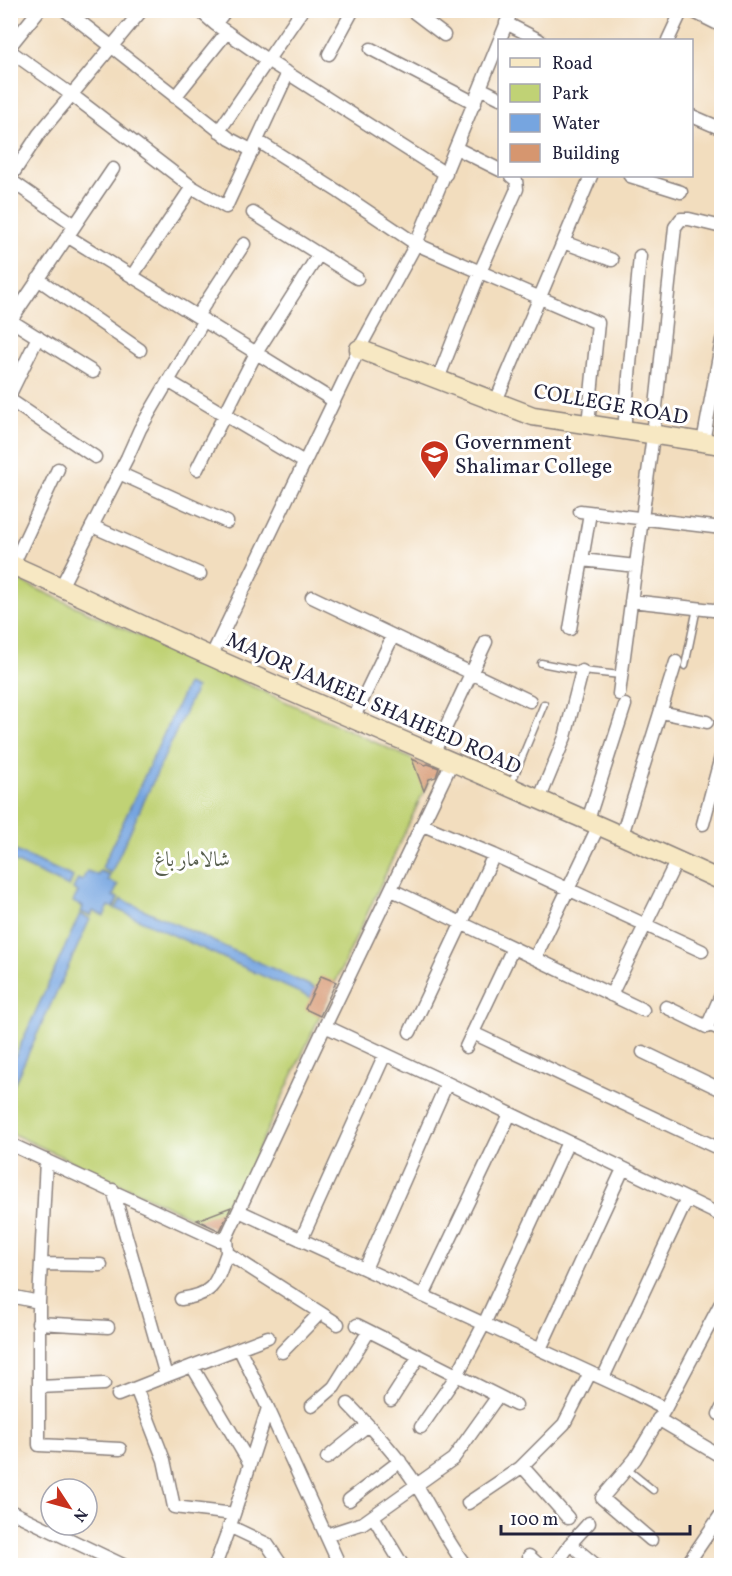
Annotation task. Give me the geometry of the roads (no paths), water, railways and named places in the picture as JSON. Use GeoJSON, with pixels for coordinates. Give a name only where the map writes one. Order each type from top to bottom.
{"type":"FeatureCollection","features":[{"type":"Feature","properties":{"kind":"street"},"geometry":{"type":"LineString","coordinates":[[10,46],[39,10]]}},
{"type":"Feature","properties":{"kind":"street"},"geometry":{"type":"LineString","coordinates":[[65,10],[230,139],[255,146],[339,192],[416,244],[598,323],[588,425]]}},
{"type":"Feature","properties":{"kind":"street"},"geometry":{"type":"LineString","coordinates":[[142,10],[39,134],[10,179],[71,230],[132,276],[334,401]]}},
{"type":"Feature","properties":{"kind":"street"},"geometry":{"type":"LineString","coordinates":[[199,10],[215,24],[267,60],[446,174]]}},
{"type":"Feature","properties":{"kind":"street"},"geometry":{"type":"LineString","coordinates":[[215,24],[226,10]]}},
{"type":"Feature","properties":{"kind":"street"},"geometry":{"type":"LineString","coordinates":[[219,131],[302,10]]}},
{"type":"Feature","properties":{"kind":"street"},"geometry":{"type":"LineString","coordinates":[[328,54],[353,10]]}},
{"type":"Feature","properties":{"kind":"street"},"geometry":{"type":"LineString","coordinates":[[411,10],[444,35]]}},
{"type":"Feature","properties":{"kind":"street"},"geometry":{"type":"LineString","coordinates":[[500,39],[512,10]]}},
{"type":"Feature","properties":{"kind":"street"},"geometry":{"type":"LineString","coordinates":[[668,39],[682,10]]}},
{"type":"Feature","properties":{"kind":"street"},"geometry":{"type":"LineString","coordinates":[[690,10],[722,26]]}},
{"type":"Feature","properties":{"kind":"street"},"geometry":{"type":"LineString","coordinates":[[506,23],[537,39]]}},
{"type":"Feature","properties":{"kind":"street"},"geometry":{"type":"LineString","coordinates":[[175,97],[227,32]]}},
{"type":"Feature","properties":{"kind":"street"},"geometry":{"type":"LineString","coordinates":[[211,657],[359,349],[416,244],[498,43]]}},
{"type":"Feature","properties":{"kind":"street"},"geometry":{"type":"LineString","coordinates":[[371,49],[474,103]]}},
{"type":"Feature","properties":{"kind":"street"},"geometry":{"type":"LineString","coordinates":[[10,51],[72,95],[192,187],[226,207],[288,73]]}},
{"type":"Feature","properties":{"kind":"street"},"geometry":{"type":"LineString","coordinates":[[480,88],[498,97]]}},
{"type":"Feature","properties":{"kind":"street"},"geometry":{"type":"LineString","coordinates":[[693,117],[722,129]]}},
{"type":"Feature","properties":{"kind":"street"},"geometry":{"type":"LineString","coordinates":[[456,148],[498,169]]}},
{"type":"Feature","properties":{"kind":"street"},"geometry":{"type":"LineString","coordinates":[[93,372],[11,320],[113,169]]}},
{"type":"Feature","properties":{"kind":"street"},"geometry":{"type":"LineString","coordinates":[[438,379],[480,272],[517,189],[516,180],[512,177]]}},
{"type":"Feature","properties":{"kind":"street"},"geometry":{"type":"LineString","coordinates":[[496,401],[591,177]]}},
{"type":"Feature","properties":{"kind":"street"},"geometry":{"type":"LineString","coordinates":[[633,177],[681,192]]}},
{"type":"Feature","properties":{"kind":"street"},"geometry":{"type":"LineString","coordinates":[[132,276],[192,187]]}},
{"type":"Feature","properties":{"kind":"street"},"geometry":{"type":"LineString","coordinates":[[253,213],[357,278]]}},
{"type":"Feature","properties":{"kind":"street"},"geometry":{"type":"LineString","coordinates":[[535,958],[568,889],[594,822],[622,700],[622,675],[653,435],[675,227],[681,219],[689,219],[722,227]]}},
{"type":"Feature","properties":{"kind":"street"},"geometry":{"type":"LineString","coordinates":[[563,242],[612,260]]}},
{"type":"Feature","properties":{"kind":"street"},"geometry":{"type":"LineString","coordinates":[[61,588],[140,429],[168,381],[200,318],[244,244]]}},
{"type":"Feature","properties":{"kind":"street"},"geometry":{"type":"LineString","coordinates":[[197,469],[256,353],[319,254]]}},
{"type":"Feature","properties":{"kind":"street"},"geometry":{"type":"LineString","coordinates":[[624,430],[640,256]]}},
{"type":"Feature","properties":{"kind":"street"},"geometry":{"type":"LineString","coordinates":[[39,279],[140,350]]}},
{"type":"Feature","properties":{"kind":"street"},"geometry":{"type":"LineString","coordinates":[[10,394],[38,337]]}},
{"type":"Feature","properties":{"kind":"street"},"geometry":{"type":"LineString","coordinates":[[703,442],[722,340]]}},
{"type":"Feature","properties":{"kind":"street","name":"COLLEGE ROAD"},"geometry":{"type":"LineString","coordinates":[[359,349],[533,416],[722,445]]}},
{"type":"Feature","properties":{"kind":"street"},"geometry":{"type":"LineString","coordinates":[[168,381],[304,462]]}},
{"type":"Feature","properties":{"kind":"street"},"geometry":{"type":"LineString","coordinates":[[10,400],[95,457]]}},
{"type":"Feature","properties":{"kind":"street"},"geometry":{"type":"LineString","coordinates":[[12,564],[58,469]]}},
{"type":"Feature","properties":{"kind":"street"},"geometry":{"type":"LineString","coordinates":[[119,473],[227,522]]}},
{"type":"Feature","properties":{"kind":"street"},"geometry":{"type":"LineString","coordinates":[[570,629],[582,561],[585,512],[722,528]]}},
{"type":"Feature","properties":{"kind":"street"},"geometry":{"type":"LineString","coordinates":[[92,526],[200,574]]}},
{"type":"Feature","properties":{"kind":"street"},"geometry":{"type":"LineString","coordinates":[[582,561],[636,566]]}},
{"type":"Feature","properties":{"kind":"street","name":"MAJOR JAMEEL SHAHEED ROAD"},"geometry":{"type":"LineString","coordinates":[[12,564],[211,657],[594,822],[722,880]]}},
{"type":"Feature","properties":{"kind":"street"},"geometry":{"type":"LineString","coordinates":[[312,597],[530,701]]}},
{"type":"Feature","properties":{"kind":"street"},"geometry":{"type":"LineString","coordinates":[[631,601],[722,611]]}},
{"type":"Feature","properties":{"kind":"street"},"geometry":{"type":"LineString","coordinates":[[353,719],[393,636]]}},
{"type":"Feature","properties":{"kind":"street"},"geometry":{"type":"LineString","coordinates":[[433,754],[486,642]]}},
{"type":"Feature","properties":{"kind":"street"},"geometry":{"type":"LineString","coordinates":[[622,835],[661,712],[681,664]]}},
{"type":"Feature","properties":{"kind":"street"},"geometry":{"type":"LineString","coordinates":[[539,800],[565,737],[582,671]]}},
{"type":"Feature","properties":{"kind":"street"},"geometry":{"type":"LineString","coordinates":[[661,712],[707,722]]}},
{"type":"Feature","properties":{"kind":"street"},"geometry":{"type":"LineString","coordinates":[[703,824],[716,797],[722,753]]}},
{"type":"Feature","properties":{"kind":"street"},"geometry":{"type":"LineString","coordinates":[[182,1299],[197,1297],[212,1288],[216,1282],[226,1253],[226,1238],[452,762]]}},
{"type":"Feature","properties":{"kind":"street"},"geometry":{"type":"LineString","coordinates":[[423,825],[494,855],[702,951]]}},
{"type":"Feature","properties":{"kind":"street"},"geometry":{"type":"LineString","coordinates":[[410,1032],[494,855]]}},
{"type":"Feature","properties":{"kind":"street"},"geometry":{"type":"LineString","coordinates":[[611,995],[677,860]]}},
{"type":"Feature","properties":{"kind":"street"},"geometry":{"type":"LineString","coordinates":[[392,890],[643,1010]]}},
{"type":"Feature","properties":{"kind":"street"},"geometry":{"type":"LineString","coordinates":[[466,1047],[513,948]]}},
{"type":"Feature","properties":{"kind":"street"},"geometry":{"type":"LineString","coordinates":[[666,1007],[707,1027],[722,993]]}},
{"type":"Feature","properties":{"kind":"street"},"geometry":{"type":"LineString","coordinates":[[326,1026],[722,1216]]}},
{"type":"Feature","properties":{"kind":"street"},"geometry":{"type":"LineString","coordinates":[[472,1033],[722,1150]]}},
{"type":"Feature","properties":{"kind":"street"},"geometry":{"type":"LineString","coordinates":[[643,1052],[722,1090]]}},
{"type":"Feature","properties":{"kind":"street"},"geometry":{"type":"LineString","coordinates":[[301,1240],[385,1054]]}},
{"type":"Feature","properties":{"kind":"street"},"geometry":{"type":"LineString","coordinates":[[365,1269],[447,1083]]}},
{"type":"Feature","properties":{"kind":"street"},"geometry":{"type":"LineString","coordinates":[[423,1296],[510,1114]]}},
{"type":"Feature","properties":{"kind":"street"},"geometry":{"type":"LineString","coordinates":[[421,1426],[457,1375],[484,1324],[567,1142]]}},
{"type":"Feature","properties":{"kind":"street"},"geometry":{"type":"LineString","coordinates":[[10,1144],[218,1240],[226,1238]]}},
{"type":"Feature","properties":{"kind":"street"},"geometry":{"type":"LineString","coordinates":[[46,1160],[38,1323],[39,1445],[120,1449]]}},
{"type":"Feature","properties":{"kind":"street"},"geometry":{"type":"LineString","coordinates":[[540,1349],[623,1169]]}},
{"type":"Feature","properties":{"kind":"street"},"geometry":{"type":"LineString","coordinates":[[113,1190],[166,1376]]}},
{"type":"Feature","properties":{"kind":"street"},"geometry":{"type":"LineString","coordinates":[[603,1378],[687,1199]]}},
{"type":"Feature","properties":{"kind":"street"},"geometry":{"type":"LineString","coordinates":[[239,1211],[603,1378],[661,1414],[722,1457]]}},
{"type":"Feature","properties":{"kind":"street"},"geometry":{"type":"LineString","coordinates":[[226,1253],[338,1324]]}},
{"type":"Feature","properties":{"kind":"street"},"geometry":{"type":"LineString","coordinates":[[41,1264],[101,1265]]}},
{"type":"Feature","properties":{"kind":"street"},"geometry":{"type":"LineString","coordinates":[[10,1296],[39,1302]]}},
{"type":"Feature","properties":{"kind":"street"},"geometry":{"type":"LineString","coordinates":[[651,1540],[602,1498],[635,1459],[718,1319],[722,1301]]}},
{"type":"Feature","properties":{"kind":"street"},"geometry":{"type":"LineString","coordinates":[[282,1352],[320,1313]]}},
{"type":"Feature","properties":{"kind":"street"},"geometry":{"type":"LineString","coordinates":[[38,1323],[108,1327]]}},
{"type":"Feature","properties":{"kind":"street"},"geometry":{"type":"LineString","coordinates":[[357,1325],[516,1406]]}},
{"type":"Feature","properties":{"kind":"street"},"geometry":{"type":"LineString","coordinates":[[312,1406],[334,1387],[369,1331]]}},
{"type":"Feature","properties":{"kind":"street"},"geometry":{"type":"LineString","coordinates":[[118,1395],[268,1337]]}},
{"type":"Feature","properties":{"kind":"street"},"geometry":{"type":"LineString","coordinates":[[239,1348],[340,1566]]}},
{"type":"Feature","properties":{"kind":"street"},"geometry":{"type":"LineString","coordinates":[[391,1400],[419,1356]]}},
{"type":"Feature","properties":{"kind":"street"},"geometry":{"type":"LineString","coordinates":[[192,1366],[250,1464]]}},
{"type":"Feature","properties":{"kind":"street"},"geometry":{"type":"LineString","coordinates":[[468,1503],[522,1466],[564,1424],[590,1372]]}},
{"type":"Feature","properties":{"kind":"street"},"geometry":{"type":"LineString","coordinates":[[39,1387],[104,1384]]}},
{"type":"Feature","properties":{"kind":"street"},"geometry":{"type":"LineString","coordinates":[[136,1388],[164,1460],[174,1507],[234,1514]]}},
{"type":"Feature","properties":{"kind":"street"},"geometry":{"type":"LineString","coordinates":[[326,1535],[363,1524],[453,1460],[498,1396]]}},
{"type":"Feature","properties":{"kind":"street"},"geometry":{"type":"LineString","coordinates":[[348,1404],[400,1461],[417,1485],[453,1550],[466,1566]]}},
{"type":"Feature","properties":{"kind":"street"},"geometry":{"type":"LineString","coordinates":[[215,1566],[268,1408]]}},
{"type":"Feature","properties":{"kind":"street"},"geometry":{"type":"LineString","coordinates":[[327,1458],[368,1425]]}},
{"type":"Feature","properties":{"kind":"street"},"geometry":{"type":"LineString","coordinates":[[349,1500],[400,1461]]}},
{"type":"Feature","properties":{"kind":"street"},"geometry":{"type":"LineString","coordinates":[[522,1466],[568,1518]]}},
{"type":"Feature","properties":{"kind":"street"},"geometry":{"type":"LineString","coordinates":[[10,1512],[125,1566]]}},
{"type":"Feature","properties":{"kind":"street"},"geometry":{"type":"LineString","coordinates":[[686,1566],[722,1514]]}},
{"type":"Feature","properties":{"kind":"street"},"geometry":{"type":"LineString","coordinates":[[373,1516],[403,1566]]}},
{"type":"Feature","properties":{"kind":"street"},"geometry":{"type":"LineString","coordinates":[[555,1566],[570,1544],[589,1523]]}},
{"type":"Feature","properties":{"kind":"street"},"geometry":{"type":"LineString","coordinates":[[229,1526],[267,1544],[282,1566]]}},
{"type":"Feature","properties":{"kind":"street"},"geometry":{"type":"LineString","coordinates":[[570,1544],[597,1566]]}},
{"type":"Feature","properties":{"kind":"street"},"geometry":{"type":"LineString","coordinates":[[529,1556],[540,1566]]}},
{"type":"Feature","properties":{"kind":"lane"},"geometry":{"type":"LineString","coordinates":[[681,664],[697,608]]}},
{"type":"Feature","properties":{"kind":"lane"},"geometry":{"type":"LineString","coordinates":[[541,663],[582,671],[622,675]]}},
{"type":"Feature","properties":{"kind":"lane"},"geometry":{"type":"LineString","coordinates":[[509,787],[544,704]]}},
{"type":"Feature","properties":{"kind":"lane"},"geometry":{"type":"LineString","coordinates":[[707,1027],[722,1033]]}},
{"type":"Feature","properties":{"kind":"lane"},"geometry":{"type":"LineString","coordinates":[[627,1468],[653,1490]]}},
{"type":"Feature","properties":{"kind":"water"},"geometry":{"type":"Polygon","coordinates":[[[187,684],[196,688],[111,873],[102,868],[187,684]]]}},
{"type":"Feature","properties":{"kind":"water"},"geometry":{"type":"Polygon","coordinates":[[[11,849],[73,877],[69,887],[11,860],[11,849]]]}},
{"type":"Feature","properties":{"kind":"water"},"geometry":{"type":"Polygon","coordinates":[[[87,871],[98,875],[100,871],[110,875],[108,880],[118,885],[113,896],[118,898],[114,908],[109,906],[104,916],[93,911],[91,916],[81,912],[83,907],[73,902],[78,892],[73,889],[78,879],[82,881],[87,871]]]}},
{"type":"Feature","properties":{"kind":"water"},"geometry":{"type":"Polygon","coordinates":[[[121,899],[315,988],[311,998],[116,909],[121,899]]]}},
{"type":"Feature","properties":{"kind":"water"},"geometry":{"type":"Polygon","coordinates":[[[80,914],[90,919],[11,1091],[11,1066],[80,914]]]}},
{"type":"Feature","properties":{"kind":"place","name":"Government Shalimar College"},"geometry":{"type":"Point","coordinates":[434,480]}},
{"type":"Feature","properties":{"kind":"park label","name":"شالامار باغ"},"geometry":{"type":"Point","coordinates":[192,859]}}]}
